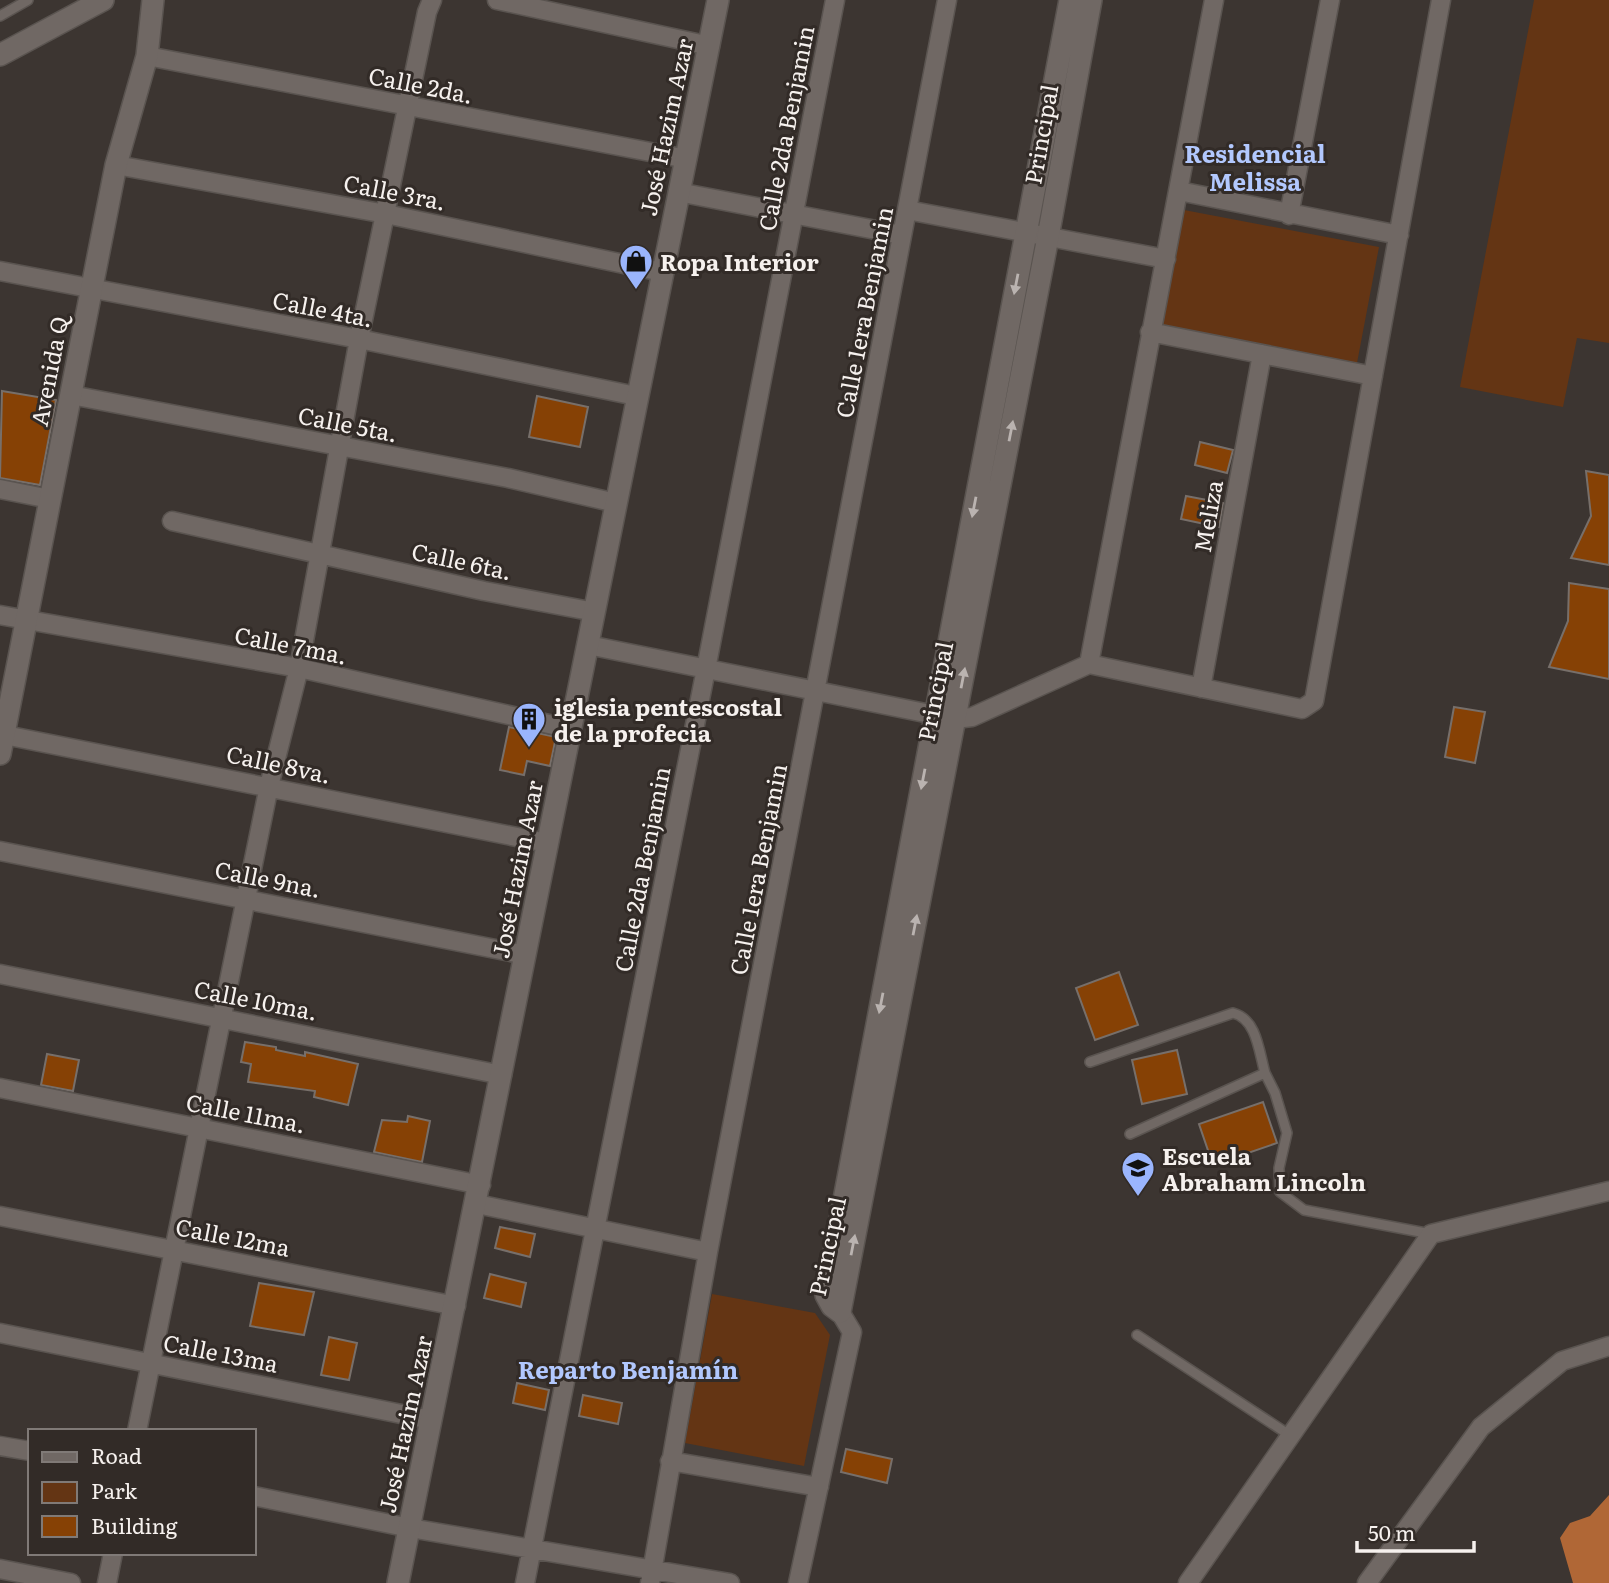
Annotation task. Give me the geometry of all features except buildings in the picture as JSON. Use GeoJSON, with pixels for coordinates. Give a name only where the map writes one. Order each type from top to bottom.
{"type":"FeatureCollection","features":[{"type":"Feature","properties":{"kind":"street"},"geometry":{"type":"LineString","coordinates":[[0,55],[103,0]]}},
{"type":"Feature","properties":{"kind":"street","name":"Avenida Q"},"geometry":{"type":"LineString","coordinates":[[1,741],[116,165],[147,56],[153,0]]}},
{"type":"Feature","properties":{"kind":"street"},"geometry":{"type":"LineString","coordinates":[[137,1429],[269,786],[299,668],[359,339],[432,0]]}},
{"type":"Feature","properties":{"kind":"street"},"geometry":{"type":"LineString","coordinates":[[497,0],[710,46]]}},
{"type":"Feature","properties":{"kind":"street","name":"José Hazim Azar"},"geometry":{"type":"LineString","coordinates":[[398,1583],[479,1194],[636,396],[718,0]]}},
{"type":"Feature","properties":{"kind":"street","name":"Calle 2da Benjamin"},"geometry":{"type":"LineString","coordinates":[[525,1583],[835,0]]}},
{"type":"Feature","properties":{"kind":"street","name":"Calle 1era Benjamin"},"geometry":{"type":"LineString","coordinates":[[651,1576],[708,1252],[947,0]]}},
{"type":"Feature","properties":{"kind":"street","name":"Principal"},"geometry":{"type":"LineString","coordinates":[[841,1312],[1026,232],[1070,0]]}},
{"type":"Feature","properties":{"kind":"street","name":"Principal"},"geometry":{"type":"LineString","coordinates":[[945,717],[1048,237],[1091,0]]}},
{"type":"Feature","properties":{"kind":"street"},"geometry":{"type":"LineString","coordinates":[[1090,664],[1214,0]]}},
{"type":"Feature","properties":{"kind":"street"},"geometry":{"type":"LineString","coordinates":[[1289,215],[1330,0]]}},
{"type":"Feature","properties":{"kind":"street"},"geometry":{"type":"LineString","coordinates":[[588,645],[945,717],[972,717],[1090,664],[1302,709],[1314,701],[1441,0]]}},
{"type":"Feature","properties":{"kind":"street","name":"Calle 2da."},"geometry":{"type":"LineString","coordinates":[[147,56],[687,159]]}},
{"type":"Feature","properties":{"kind":"street","name":"Calle 3ra."},"geometry":{"type":"LineString","coordinates":[[116,165],[386,214],[662,272]]}},
{"type":"Feature","properties":{"kind":"street"},"geometry":{"type":"LineString","coordinates":[[1180,191],[1399,235]]}},
{"type":"Feature","properties":{"kind":"street"},"geometry":{"type":"LineString","coordinates":[[678,192],[902,235]]}},
{"type":"Feature","properties":{"kind":"street"},"geometry":{"type":"LineString","coordinates":[[907,210],[1166,259]]}},
{"type":"Feature","properties":{"kind":"street","name":"Calle 4ta."},"geometry":{"type":"LineString","coordinates":[[0,271],[359,339],[636,396]]}},
{"type":"Feature","properties":{"kind":"street"},"geometry":{"type":"LineString","coordinates":[[1150,332],[1373,376]]}},
{"type":"Feature","properties":{"kind":"street","name":"Meliza"},"geometry":{"type":"LineString","coordinates":[[1201,688],[1262,354]]}},
{"type":"Feature","properties":{"kind":"street","name":"Calle 5ta."},"geometry":{"type":"LineString","coordinates":[[71,395],[340,446],[616,503]]}},
{"type":"Feature","properties":{"kind":"street"},"geometry":{"type":"LineString","coordinates":[[0,489],[50,499]]}},
{"type":"Feature","properties":{"kind":"street","name":"Calle 6ta."},"geometry":{"type":"LineString","coordinates":[[172,521],[595,612]]}},
{"type":"Feature","properties":{"kind":"street","name":"Calle 7ma."},"geometry":{"type":"LineString","coordinates":[[0,615],[299,668],[571,729]]}},
{"type":"Feature","properties":{"kind":"street","name":"Calle 8va."},"geometry":{"type":"LineString","coordinates":[[1,741],[269,786],[547,843]]}},
{"type":"Feature","properties":{"kind":"street","name":"Calle 9na."},"geometry":{"type":"LineString","coordinates":[[0,851],[526,955]]}},
{"type":"Feature","properties":{"kind":"street","name":"Calle 10ma."},"geometry":{"type":"LineString","coordinates":[[0,974],[502,1075]]}},
{"type":"Feature","properties":{"kind":"street","name":"Calle 11ma."},"geometry":{"type":"LineString","coordinates":[[0,1088],[200,1127],[479,1194],[593,1228],[708,1252]]}},
{"type":"Feature","properties":{"kind":"street"},"geometry":{"type":"LineString","coordinates":[[1188,1583],[1431,1234],[1609,1191]]}},
{"type":"Feature","properties":{"kind":"street","name":"Calle 12ma"},"geometry":{"type":"LineString","coordinates":[[0,1216],[456,1306]]}},
{"type":"Feature","properties":{"kind":"street"},"geometry":{"type":"LineString","coordinates":[[798,1583],[852,1332],[841,1312]]}},
{"type":"Feature","properties":{"kind":"street","name":"Calle 13ma"},"geometry":{"type":"LineString","coordinates":[[0,1333],[431,1420]]}},
{"type":"Feature","properties":{"kind":"street"},"geometry":{"type":"LineString","coordinates":[[1367,1583],[1481,1427],[1562,1361],[1609,1346]]}},
{"type":"Feature","properties":{"kind":"street"},"geometry":{"type":"LineString","coordinates":[[0,1446],[28,1451]]}},
{"type":"Feature","properties":{"kind":"street"},"geometry":{"type":"LineString","coordinates":[[670,1461],[819,1487]]}},
{"type":"Feature","properties":{"kind":"street"},"geometry":{"type":"LineString","coordinates":[[256,1496],[410,1528],[531,1549],[651,1576],[730,1583]]}},
{"type":"Feature","properties":{"kind":"street"},"geometry":{"type":"LineString","coordinates":[[107,1583],[113,1555]]}},
{"type":"Feature","properties":{"kind":"street"},"geometry":{"type":"LineString","coordinates":[[0,1569],[71,1583]]}},
{"type":"Feature","properties":{"kind":"lane"},"geometry":{"type":"LineString","coordinates":[[0,16],[28,0]]}},
{"type":"Feature","properties":{"kind":"lane"},"geometry":{"type":"LineString","coordinates":[[1090,1062],[1233,1013],[1244,1016],[1250,1023],[1287,1133],[1279,1168],[1280,1192],[1304,1210],[1431,1234]]}},
{"type":"Feature","properties":{"kind":"lane"},"geometry":{"type":"LineString","coordinates":[[1130,1134],[1265,1073]]}},
{"type":"Feature","properties":{"kind":"lane"},"geometry":{"type":"LineString","coordinates":[[1137,1335],[1291,1436]]}},
{"type":"Feature","properties":{"kind":"green space"},"geometry":{"type":"Polygon","coordinates":[[[1534,0],[1609,0],[1609,343],[1577,338],[1563,407],[1460,387],[1534,0]]]}},
{"type":"Feature","properties":{"kind":"green space"},"geometry":{"type":"Polygon","coordinates":[[[1184,210],[1379,247],[1357,363],[1162,327],[1184,210]]]}},
{"type":"Feature","properties":{"kind":"green space"},"geometry":{"type":"Polygon","coordinates":[[[712,1294],[815,1313],[830,1335],[804,1466],[685,1443],[712,1294]]]}},
{"type":"Feature","properties":{"kind":"shaded area"},"geometry":{"type":"Polygon","coordinates":[[[1609,1495],[1609,1583],[1573,1583],[1560,1538],[1570,1523],[1590,1516],[1609,1495]]]}},
{"type":"Feature","properties":{"kind":"place","name":"Ropa Interior"},"geometry":{"type":"Point","coordinates":[636,291]}},
{"type":"Feature","properties":{"kind":"place","name":"iglesia pentescostal de la profecia"},"geometry":{"type":"Point","coordinates":[529,749]}},
{"type":"Feature","properties":{"kind":"place","name":"Escuela Abraham Lincoln"},"geometry":{"type":"Point","coordinates":[1138,1198]}},
{"type":"Feature","properties":{"kind":"district","name":"Residencial Melissa"},"geometry":{"type":"Point","coordinates":[1255,166]}},
{"type":"Feature","properties":{"kind":"district","name":"Reparto Benjamín"},"geometry":{"type":"Point","coordinates":[628,1368]}}]}
